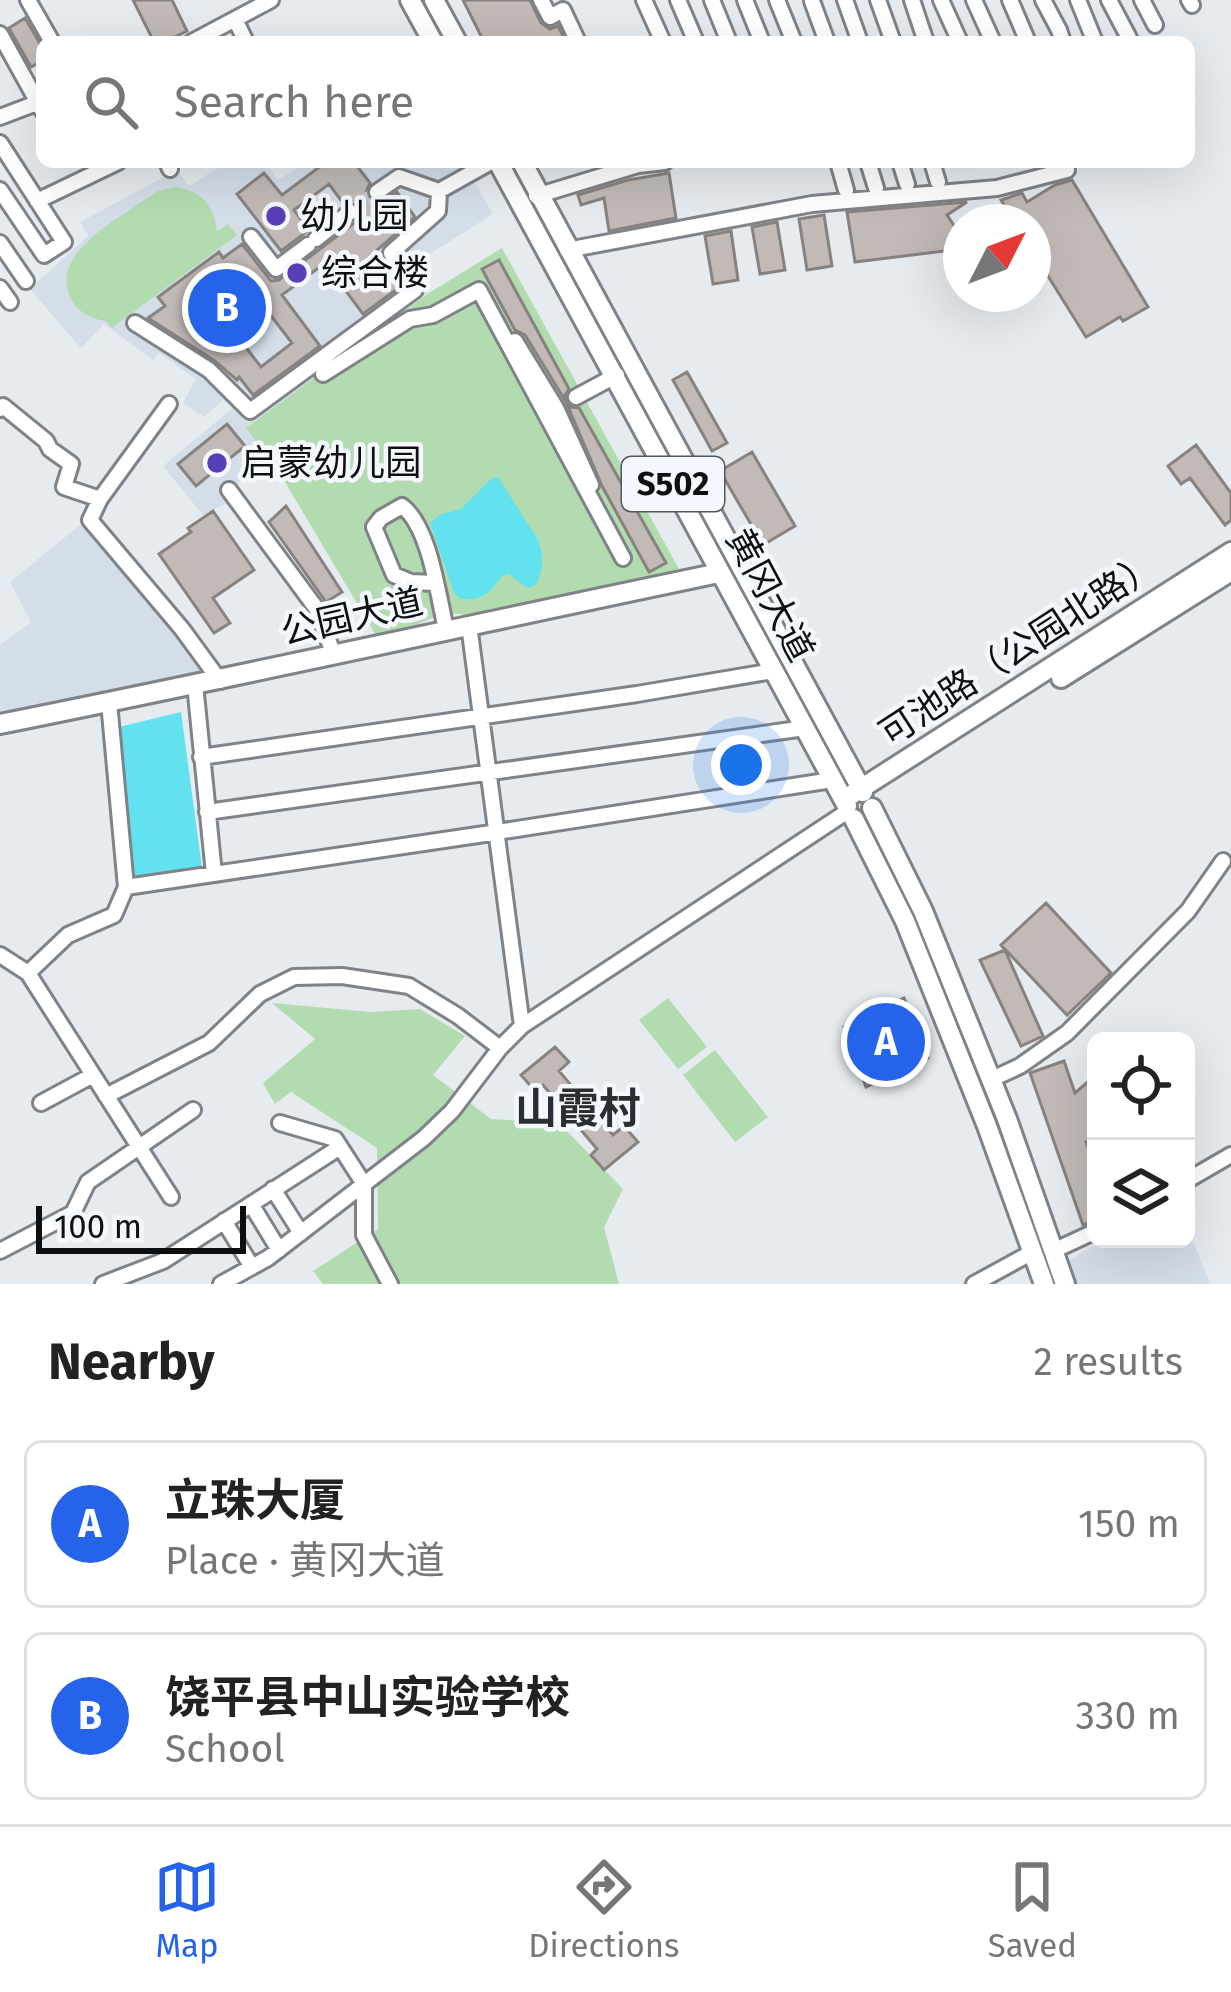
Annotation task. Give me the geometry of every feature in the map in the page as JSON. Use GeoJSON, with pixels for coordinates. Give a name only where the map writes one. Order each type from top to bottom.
{"type":"FeatureCollection","features":[{"type":"Feature","properties":{"kind":"main road"},"geometry":{"type":"LineString","coordinates":[[410,0],[430,36]]}},
{"type":"Feature","properties":{"kind":"main road"},"geometry":{"type":"LineString","coordinates":[[434,0],[454,36]]}},
{"type":"Feature","properties":{"kind":"main road","name":"黄冈大道"},"geometry":{"type":"LineString","coordinates":[[497,168],[854,806],[923,910],[1007,1119],[1065,1284]]}},
{"type":"Feature","properties":{"kind":"main road","name":"黄冈大道"},"geometry":{"type":"LineString","coordinates":[[525,168],[854,806],[987,1126],[1044,1284]]}},
{"type":"Feature","properties":{"kind":"main road","name":"可池路（公园北路）"},"geometry":{"type":"LineString","coordinates":[[854,806],[1231,552]]}},
{"type":"Feature","properties":{"kind":"main road","name":"可池路（公园北路）"},"geometry":{"type":"LineString","coordinates":[[854,806],[1231,571]]}},
{"type":"Feature","properties":{"kind":"main road","name":"公园大道"},"geometry":{"type":"LineString","coordinates":[[0,724],[719,573]]}},
{"type":"Feature","properties":{"kind":"street"},"geometry":{"type":"LineString","coordinates":[[28,0],[49,36]]}},
{"type":"Feature","properties":{"kind":"street"},"geometry":{"type":"LineString","coordinates":[[206,36],[271,0]]}},
{"type":"Feature","properties":{"kind":"street"},"geometry":{"type":"LineString","coordinates":[[542,0],[550,17],[563,10],[575,36]]}},
{"type":"Feature","properties":{"kind":"street"},"geometry":{"type":"LineString","coordinates":[[644,0],[660,36]]}},
{"type":"Feature","properties":{"kind":"street"},"geometry":{"type":"LineString","coordinates":[[678,0],[693,36]]}},
{"type":"Feature","properties":{"kind":"street"},"geometry":{"type":"LineString","coordinates":[[712,0],[727,36]]}},
{"type":"Feature","properties":{"kind":"street"},"geometry":{"type":"LineString","coordinates":[[745,0],[760,36]]}},
{"type":"Feature","properties":{"kind":"street"},"geometry":{"type":"LineString","coordinates":[[777,0],[792,36]]}},
{"type":"Feature","properties":{"kind":"street"},"geometry":{"type":"LineString","coordinates":[[825,36],[810,0],[845,0],[858,36]]}},
{"type":"Feature","properties":{"kind":"street"},"geometry":{"type":"LineString","coordinates":[[878,0],[890,36]]}},
{"type":"Feature","properties":{"kind":"street"},"geometry":{"type":"LineString","coordinates":[[912,0],[924,36]]}},
{"type":"Feature","properties":{"kind":"street"},"geometry":{"type":"LineString","coordinates":[[941,0],[957,36]]}},
{"type":"Feature","properties":{"kind":"street"},"geometry":{"type":"LineString","coordinates":[[974,0],[990,36]]}},
{"type":"Feature","properties":{"kind":"street"},"geometry":{"type":"LineString","coordinates":[[1010,0],[1025,36]]}},
{"type":"Feature","properties":{"kind":"street"},"geometry":{"type":"LineString","coordinates":[[1043,0],[1062,36]]}},
{"type":"Feature","properties":{"kind":"street"},"geometry":{"type":"LineString","coordinates":[[1078,0],[1093,36]]}},
{"type":"Feature","properties":{"kind":"street"},"geometry":{"type":"LineString","coordinates":[[1109,0],[1128,36]]}},
{"type":"Feature","properties":{"kind":"street"},"geometry":{"type":"LineString","coordinates":[[1142,0],[1155,26]]}},
{"type":"Feature","properties":{"kind":"street"},"geometry":{"type":"LineString","coordinates":[[235,19],[243,36]]}},
{"type":"Feature","properties":{"kind":"street"},"geometry":{"type":"LineString","coordinates":[[0,34],[36,95]]}},
{"type":"Feature","properties":{"kind":"street"},"geometry":{"type":"LineString","coordinates":[[1,113],[36,105]]}},
{"type":"Feature","properties":{"kind":"street"},"geometry":{"type":"LineString","coordinates":[[0,143],[64,242],[44,255],[0,190]]}},
{"type":"Feature","properties":{"kind":"street"},"geometry":{"type":"LineString","coordinates":[[37,201],[106,168]]}},
{"type":"Feature","properties":{"kind":"street"},"geometry":{"type":"LineString","coordinates":[[377,192],[399,177],[439,191],[481,168]]}},
{"type":"Feature","properties":{"kind":"street"},"geometry":{"type":"LineString","coordinates":[[536,196],[628,168]]}},
{"type":"Feature","properties":{"kind":"street"},"geometry":{"type":"LineString","coordinates":[[840,168],[846,190]]}},
{"type":"Feature","properties":{"kind":"street"},"geometry":{"type":"LineString","coordinates":[[870,168],[875,188]]}},
{"type":"Feature","properties":{"kind":"street"},"geometry":{"type":"LineString","coordinates":[[902,168],[907,184]]}},
{"type":"Feature","properties":{"kind":"street"},"geometry":{"type":"LineString","coordinates":[[934,168],[938,182]]}},
{"type":"Feature","properties":{"kind":"street"},"geometry":{"type":"LineString","coordinates":[[567,250],[812,204],[997,188],[1067,170]]}},
{"type":"Feature","properties":{"kind":"street"},"geometry":{"type":"LineString","coordinates":[[135,323],[208,370],[250,411],[415,290],[391,253],[438,211],[439,191]]}},
{"type":"Feature","properties":{"kind":"street"},"geometry":{"type":"LineString","coordinates":[[251,237],[276,268],[350,212]]}},
{"type":"Feature","properties":{"kind":"street"},"geometry":{"type":"LineString","coordinates":[[0,243],[5,262],[26,280]]}},
{"type":"Feature","properties":{"kind":"street"},"geometry":{"type":"LineString","coordinates":[[0,288],[10,302]]}},
{"type":"Feature","properties":{"kind":"street"},"geometry":{"type":"LineString","coordinates":[[323,374],[410,319],[433,315],[479,290],[556,408],[590,480],[592,502],[623,558]]}},
{"type":"Feature","properties":{"kind":"street"},"geometry":{"type":"LineString","coordinates":[[576,397],[617,375]]}},
{"type":"Feature","properties":{"kind":"street"},"geometry":{"type":"LineString","coordinates":[[169,404],[90,520],[220,681]]}},
{"type":"Feature","properties":{"kind":"street"},"geometry":{"type":"LineString","coordinates":[[0,409],[3,406],[71,464],[64,488],[100,499]]}},
{"type":"Feature","properties":{"kind":"street"},"geometry":{"type":"LineString","coordinates":[[229,490],[316,608],[334,655]]}},
{"type":"Feature","properties":{"kind":"street"},"geometry":{"type":"LineString","coordinates":[[435,583],[411,582],[394,574],[374,527],[381,518],[402,506],[416,517],[435,583],[446,629]]}},
{"type":"Feature","properties":{"kind":"street"},"geometry":{"type":"LineString","coordinates":[[469,625],[522,1026]]}},
{"type":"Feature","properties":{"kind":"street"},"geometry":{"type":"LineString","coordinates":[[201,757],[773,671]]}},
{"type":"Feature","properties":{"kind":"street"},"geometry":{"type":"LineString","coordinates":[[195,684],[214,874]]}},
{"type":"Feature","properties":{"kind":"street"},"geometry":{"type":"LineString","coordinates":[[28,973],[68,935],[114,915],[126,887],[109,702]]}},
{"type":"Feature","properties":{"kind":"street"},"geometry":{"type":"LineString","coordinates":[[207,812],[805,728]]}},
{"type":"Feature","properties":{"kind":"street"},"geometry":{"type":"LineString","coordinates":[[126,887],[832,780]]}},
{"type":"Feature","properties":{"kind":"street"},"geometry":{"type":"LineString","coordinates":[[220,1284],[279,1250],[424,1138],[522,1026],[854,806]]}},
{"type":"Feature","properties":{"kind":"street"},"geometry":{"type":"LineString","coordinates":[[992,1079],[1067,1033],[1188,910],[1223,861]]}},
{"type":"Feature","properties":{"kind":"street"},"geometry":{"type":"LineString","coordinates":[[0,955],[28,973],[171,1197]]}},
{"type":"Feature","properties":{"kind":"street"},"geometry":{"type":"LineString","coordinates":[[106,1096],[209,1043],[260,994],[294,977],[342,976],[409,986],[500,1048]]}},
{"type":"Feature","properties":{"kind":"street"},"geometry":{"type":"LineString","coordinates":[[41,1103],[93,1075]]}},
{"type":"Feature","properties":{"kind":"street"},"geometry":{"type":"LineString","coordinates":[[0,1251],[74,1214],[88,1182],[193,1110]]}},
{"type":"Feature","properties":{"kind":"street"},"geometry":{"type":"LineString","coordinates":[[280,1123],[335,1139],[364,1184],[364,1235],[390,1284]]}},
{"type":"Feature","properties":{"kind":"street"},"geometry":{"type":"LineString","coordinates":[[103,1284],[163,1261],[340,1147]]}},
{"type":"Feature","properties":{"kind":"street"},"geometry":{"type":"LineString","coordinates":[[1195,1176],[1231,1155]]}},
{"type":"Feature","properties":{"kind":"street"},"geometry":{"type":"LineString","coordinates":[[273,1190],[301,1233]]}},
{"type":"Feature","properties":{"kind":"street"},"geometry":{"type":"LineString","coordinates":[[250,1204],[279,1250]]}},
{"type":"Feature","properties":{"kind":"street"},"geometry":{"type":"LineString","coordinates":[[224,1221],[252,1267]]}},
{"type":"Feature","properties":{"kind":"street"},"geometry":{"type":"LineString","coordinates":[[1053,1251],[1087,1236]]}},
{"type":"Feature","properties":{"kind":"street"},"geometry":{"type":"LineString","coordinates":[[974,1284],[1029,1254]]}},
{"type":"Feature","properties":{"kind":"shaded area"},"geometry":{"type":"Polygon","coordinates":[[[218,168],[269,168],[278,180],[297,168],[466,168],[493,214],[411,266],[429,293],[247,427],[271,460],[236,485],[243,495],[203,515],[163,466],[233,408],[223,400],[204,417],[183,403],[196,379],[159,353],[153,360],[104,324],[81,348],[30,289],[88,236],[80,222],[177,170],[189,186],[218,168]]]}},
{"type":"Feature","properties":{"kind":"shaded area"},"geometry":{"type":"Polygon","coordinates":[[[85,521],[156,604],[204,674],[0,713],[0,645],[31,622],[10,582],[85,521]]]}},
{"type":"Feature","properties":{"kind":"shaded area"},"geometry":{"type":"Polygon","coordinates":[[[1195,1246],[1210,1284],[1072,1284],[1064,1263],[1091,1248],[1195,1246]]]}},
{"type":"Feature","properties":{"kind":"green space"},"geometry":{"type":"Polygon","coordinates":[[[176,187],[205,201],[217,231],[228,224],[237,235],[112,328],[84,313],[72,300],[66,279],[79,250],[158,191],[176,187]]]}},
{"type":"Feature","properties":{"kind":"green space"},"geometry":{"type":"Polygon","coordinates":[[[502,248],[679,569],[469,616],[445,614],[377,637],[279,472],[246,428],[429,293],[502,248]]]}},
{"type":"Feature","properties":{"kind":"green space"},"geometry":{"type":"Polygon","coordinates":[[[668,998],[707,1047],[678,1069],[639,1020],[668,998]]]}},
{"type":"Feature","properties":{"kind":"green space"},"geometry":{"type":"Polygon","coordinates":[[[272,1003],[371,1012],[420,1009],[465,1036],[433,1075],[491,1119],[559,1123],[623,1189],[604,1227],[619,1284],[323,1284],[313,1271],[378,1229],[377,1148],[291,1092],[275,1104],[263,1083],[315,1039],[272,1003]]]}},
{"type":"Feature","properties":{"kind":"green space"},"geometry":{"type":"Polygon","coordinates":[[[715,1050],[768,1117],[735,1142],[683,1075],[715,1050]]]}},
{"type":"Feature","properties":{"kind":"water"},"geometry":{"type":"Polygon","coordinates":[[[498,477],[537,538],[541,573],[536,585],[527,588],[509,574],[482,596],[460,599],[430,523],[461,509],[498,477]]]}},
{"type":"Feature","properties":{"kind":"water"},"geometry":{"type":"Polygon","coordinates":[[[181,712],[202,868],[133,879],[119,727],[181,712]]]}},
{"type":"Feature","properties":{"kind":"building"},"geometry":{"type":"Polygon","coordinates":[[[133,0],[172,0],[187,31],[151,36],[133,0]]]}},
{"type":"Feature","properties":{"kind":"building"},"geometry":{"type":"Polygon","coordinates":[[[463,0],[530,0],[541,23],[550,29],[558,26],[563,36],[481,36],[463,0]]]}},
{"type":"Feature","properties":{"kind":"building"},"geometry":{"type":"Polygon","coordinates":[[[25,18],[36,37],[36,64],[31,67],[9,28],[25,18]]]}},
{"type":"Feature","properties":{"kind":"building"},"geometry":{"type":"Polygon","coordinates":[[[318,168],[359,168],[370,183],[368,199],[379,203],[397,192],[415,217],[377,250],[400,287],[363,314],[325,263],[282,295],[320,346],[253,395],[239,377],[237,380],[148,318],[165,306],[158,297],[219,252],[223,258],[242,244],[271,281],[279,280],[361,215],[359,206],[353,201],[343,203],[329,184],[294,210],[309,230],[281,251],[237,194],[264,173],[282,195],[318,168]],[[265,308],[234,332],[261,367],[292,343],[265,308]]]}},
{"type":"Feature","properties":{"kind":"building"},"geometry":{"type":"Polygon","coordinates":[[[669,173],[676,218],[609,231],[604,198],[581,205],[578,195],[669,173]]]}},
{"type":"Feature","properties":{"kind":"building"},"geometry":{"type":"Polygon","coordinates":[[[1072,180],[1148,307],[1086,337],[1051,281],[1051,204],[1004,204],[1001,200],[1022,193],[1027,202],[1072,180]]]}},
{"type":"Feature","properties":{"kind":"building"},"geometry":{"type":"Polygon","coordinates":[[[943,204],[943,251],[855,262],[847,212],[943,204]]]}},
{"type":"Feature","properties":{"kind":"building"},"geometry":{"type":"Polygon","coordinates":[[[824,215],[832,266],[807,270],[799,219],[824,215]]]}},
{"type":"Feature","properties":{"kind":"building"},"geometry":{"type":"Polygon","coordinates":[[[777,222],[785,270],[760,274],[752,227],[777,222]]]}},
{"type":"Feature","properties":{"kind":"building"},"geometry":{"type":"Polygon","coordinates":[[[731,231],[738,280],[713,284],[705,236],[731,231]]]}},
{"type":"Feature","properties":{"kind":"building"},"geometry":{"type":"Polygon","coordinates":[[[499,260],[569,389],[567,403],[579,408],[666,563],[649,572],[602,486],[566,402],[525,335],[515,330],[482,269],[499,260]]]}},
{"type":"Feature","properties":{"kind":"building"},"geometry":{"type":"Polygon","coordinates":[[[687,372],[727,443],[712,451],[673,380],[687,372]]]}},
{"type":"Feature","properties":{"kind":"building"},"geometry":{"type":"Polygon","coordinates":[[[227,424],[245,446],[196,486],[178,464],[227,424]]]}},
{"type":"Feature","properties":{"kind":"building"},"geometry":{"type":"Polygon","coordinates":[[[1196,445],[1231,493],[1231,520],[1225,525],[1190,478],[1181,484],[1168,466],[1196,445]]]}},
{"type":"Feature","properties":{"kind":"building"},"geometry":{"type":"Polygon","coordinates":[[[752,452],[795,526],[763,545],[720,471],[752,452]]]}},
{"type":"Feature","properties":{"kind":"building"},"geometry":{"type":"Polygon","coordinates":[[[286,506],[342,592],[326,602],[269,522],[286,506]]]}},
{"type":"Feature","properties":{"kind":"building"},"geometry":{"type":"Polygon","coordinates":[[[213,511],[254,570],[213,598],[230,623],[214,633],[159,554],[213,511]]]}},
{"type":"Feature","properties":{"kind":"building"},"geometry":{"type":"Polygon","coordinates":[[[1046,903],[1111,973],[1067,1015],[1001,945],[1046,903]]]}},
{"type":"Feature","properties":{"kind":"building"},"geometry":{"type":"Polygon","coordinates":[[[1005,950],[1043,1036],[1021,1046],[980,960],[1005,950]]]}},
{"type":"Feature","properties":{"kind":"building"},"geometry":{"type":"Polygon","coordinates":[[[904,998],[928,1058],[866,1087],[844,1027],[904,998]]]}},
{"type":"Feature","properties":{"kind":"building"},"geometry":{"type":"Polygon","coordinates":[[[555,1047],[569,1062],[559,1071],[613,1135],[624,1126],[638,1142],[604,1170],[591,1155],[597,1149],[543,1085],[535,1091],[521,1075],[555,1047]]]}},
{"type":"Feature","properties":{"kind":"building"},"geometry":{"type":"Polygon","coordinates":[[[1064,1061],[1075,1093],[1087,1083],[1087,1223],[1083,1225],[1030,1073],[1064,1061]]]}},
{"type":"Feature","properties":{"kind":"tunnel"},"geometry":{"type":"LineString","coordinates":[[350,212],[377,192]]}},
{"type":"Feature","properties":{"kind":"place","name":"幼儿园"},"geometry":{"type":"Point","coordinates":[276,216]}},
{"type":"Feature","properties":{"kind":"place","name":"综合楼"},"geometry":{"type":"Point","coordinates":[297,273]}},
{"type":"Feature","properties":{"kind":"place","name":"饶平县中山实验学校"},"geometry":{"type":"Point","coordinates":[227,308]}},
{"type":"Feature","properties":{"kind":"place","name":"启蒙幼儿园"},"geometry":{"type":"Point","coordinates":[217,463]}},
{"type":"Feature","properties":{"kind":"place","name":"立珠大厦"},"geometry":{"type":"Point","coordinates":[886,1042]}},
{"type":"Feature","properties":{"kind":"district","name":"山霞村"},"geometry":{"type":"Point","coordinates":[578,1109]}}]}
